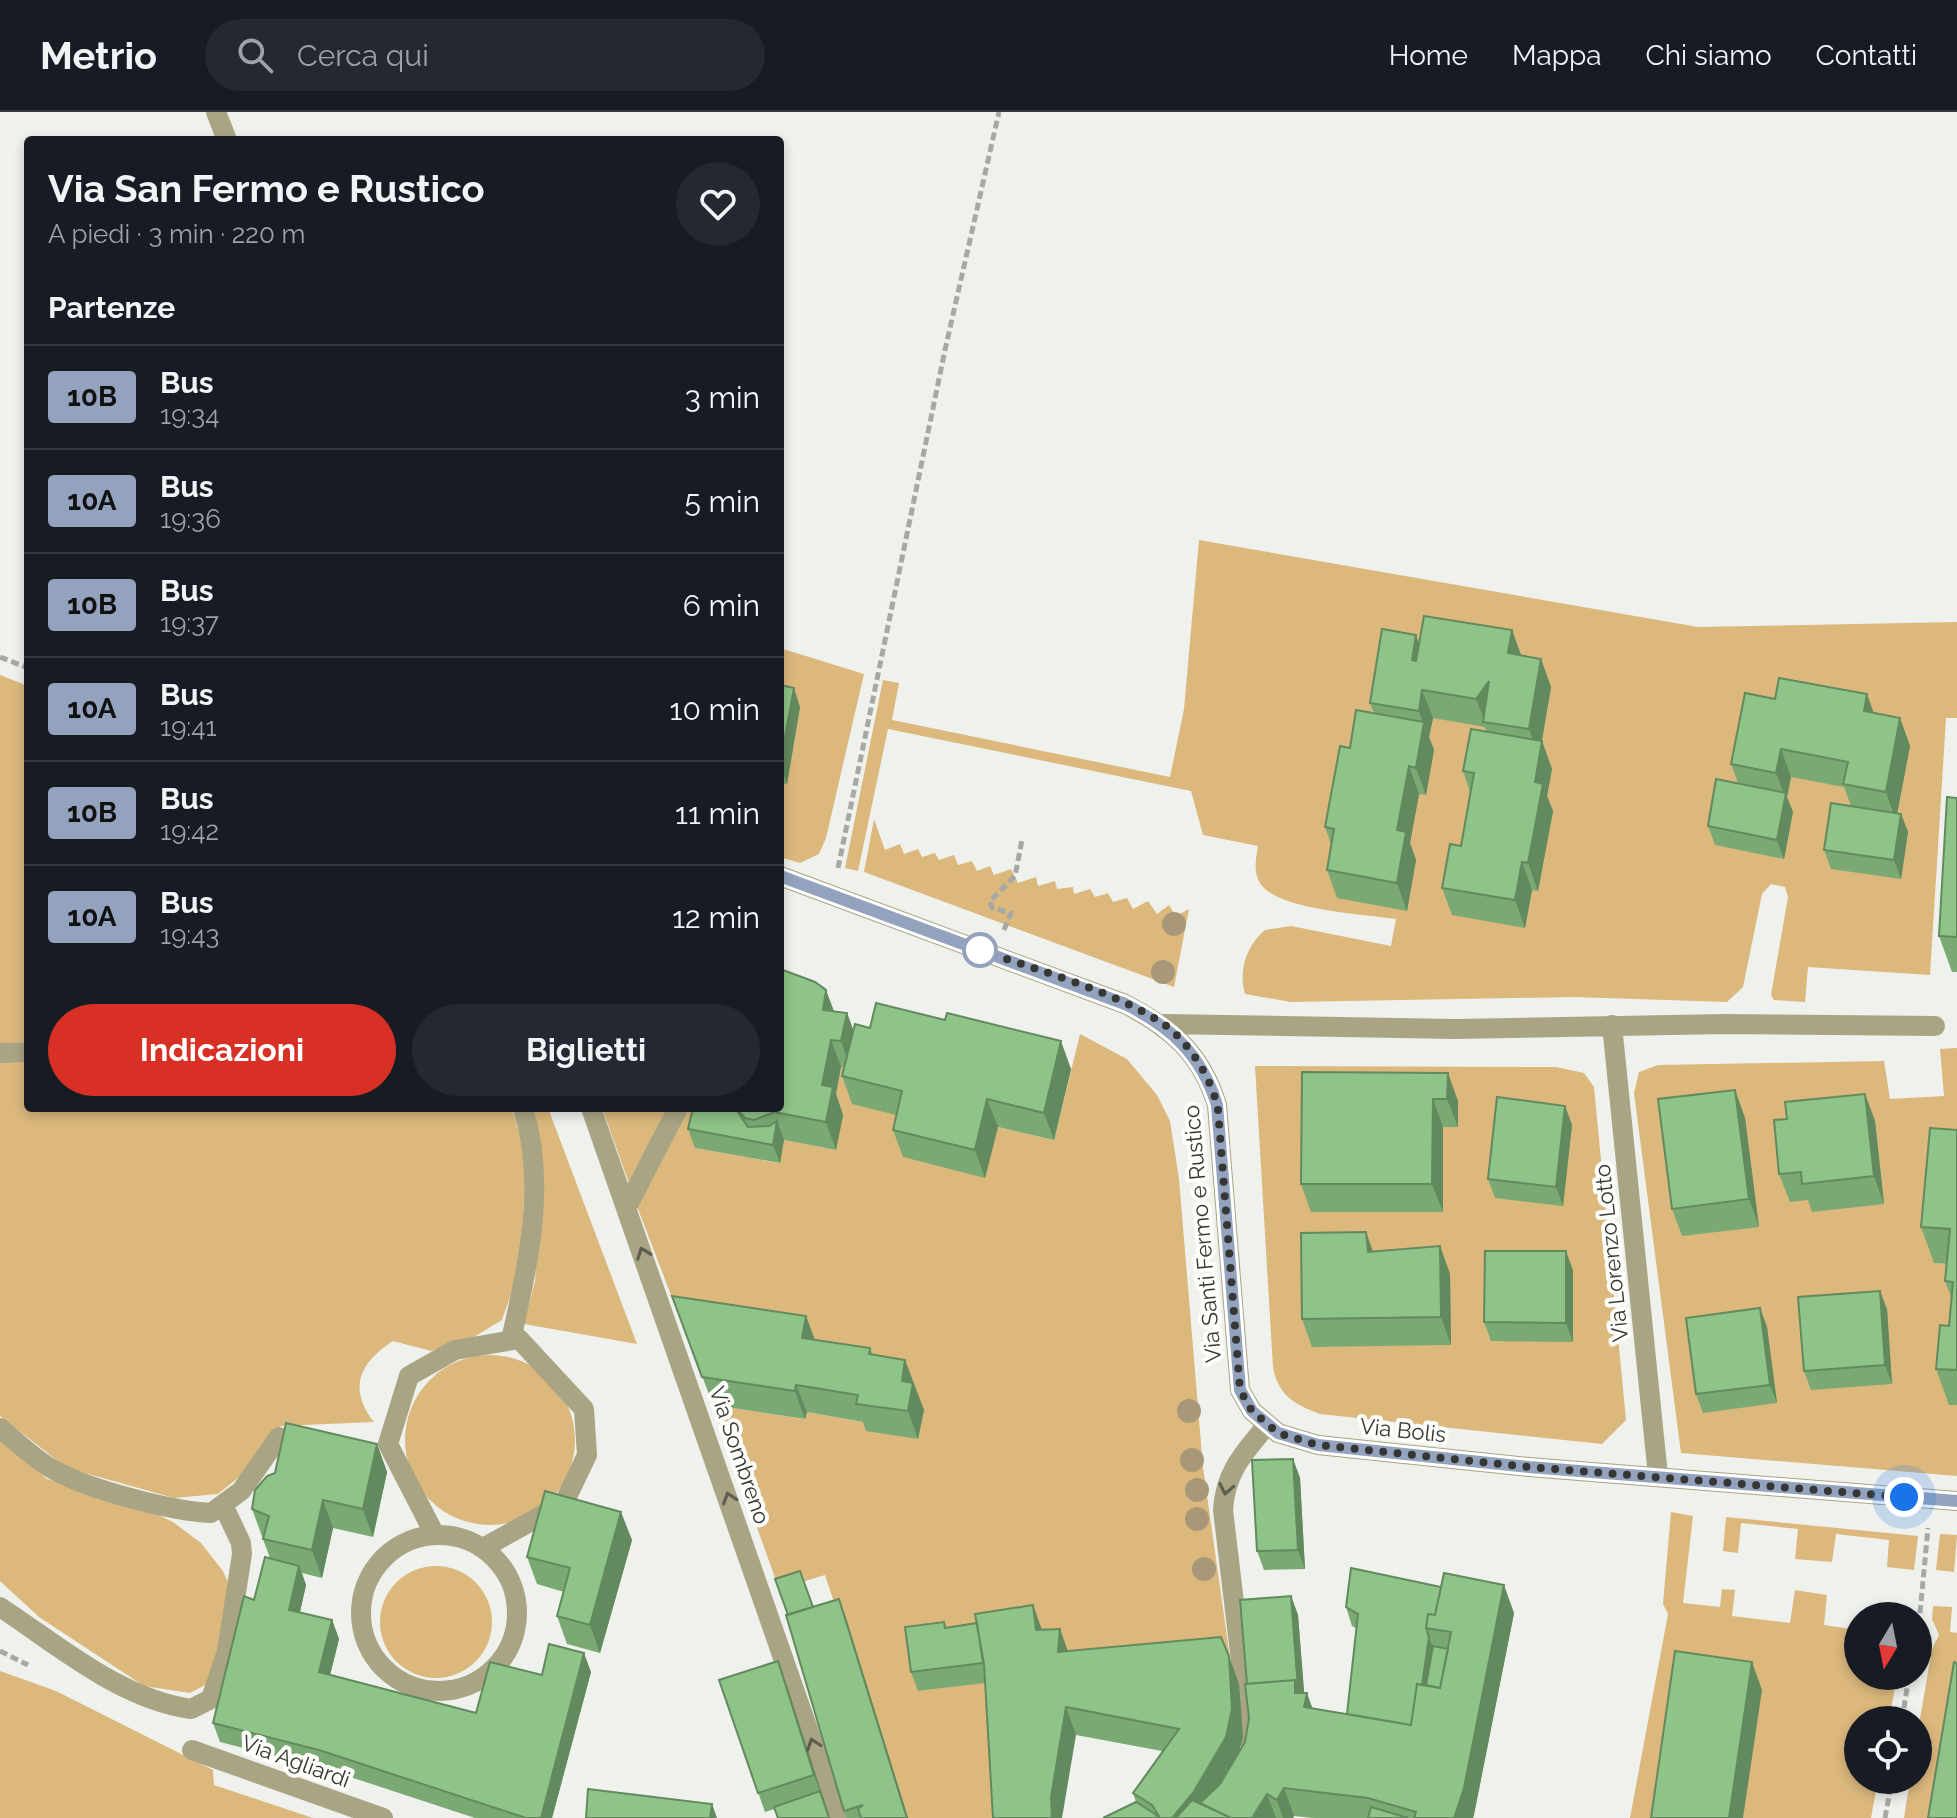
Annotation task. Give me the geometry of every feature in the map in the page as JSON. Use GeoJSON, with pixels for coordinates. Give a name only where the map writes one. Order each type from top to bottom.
{"type":"FeatureCollection","features":[{"type":"Feature","properties":{"kind":"street"},"geometry":{"type":"LineString","coordinates":[[216,112],[225,136]]}},
{"type":"Feature","properties":{"kind":"street","name":"Via Santi Fermo e Rustico"},"geometry":{"type":"LineString","coordinates":[[784,878],[1125,1004],[1164,1024],[1201,1068],[1217,1105],[1240,1390],[1267,1425]]}},
{"type":"Feature","properties":{"kind":"street"},"geometry":{"type":"LineString","coordinates":[[1164,1024],[1455,1029],[1612,1025],[1935,1026]]}},
{"type":"Feature","properties":{"kind":"street","name":"Via Lorenzo Lotto"},"geometry":{"type":"LineString","coordinates":[[1612,1025],[1658,1476]]}},
{"type":"Feature","properties":{"kind":"street"},"geometry":{"type":"LineString","coordinates":[[0,1053],[24,1052]]}},
{"type":"Feature","properties":{"kind":"street"},"geometry":{"type":"LineString","coordinates":[[511,1340],[529,1251],[537,1181],[524,1112]]}},
{"type":"Feature","properties":{"kind":"street","name":"Via Sombreno"},"geometry":{"type":"LineString","coordinates":[[592,1112],[839,1818]]}},
{"type":"Feature","properties":{"kind":"street"},"geometry":{"type":"LineString","coordinates":[[627,1207],[676,1112]]}},
{"type":"Feature","properties":{"kind":"street"},"geometry":{"type":"LineString","coordinates":[[435,1535],[388,1444],[409,1376],[455,1350],[519,1339],[584,1409],[587,1455],[564,1503],[483,1548]]}},
{"type":"Feature","properties":{"kind":"street"},"geometry":{"type":"LineString","coordinates":[[1247,1765],[1251,1736],[1223,1529],[1224,1501],[1232,1467],[1267,1425]]}},
{"type":"Feature","properties":{"kind":"street","name":"Via Bolis"},"geometry":{"type":"LineString","coordinates":[[1267,1425],[1284,1437],[1318,1445],[1957,1501]]}},
{"type":"Feature","properties":{"kind":"street"},"geometry":{"type":"LineString","coordinates":[[0,1428],[53,1470],[75,1479],[194,1512],[211,1513],[224,1507],[241,1491],[279,1437]]}},
{"type":"Feature","properties":{"kind":"street"},"geometry":{"type":"LineString","coordinates":[[0,1607],[100,1673],[155,1701],[191,1709],[211,1699],[227,1651],[242,1554],[241,1543],[224,1507]]}},
{"type":"Feature","properties":{"kind":"street"},"geometry":{"type":"LineString","coordinates":[[435,1535],[460,1538],[483,1548],[501,1566],[513,1587],[517,1612],[514,1637],[502,1660],[482,1679],[458,1690],[431,1691],[405,1684],[383,1669],[368,1647],[361,1621],[363,1594],[372,1572],[389,1553],[411,1540],[435,1535]]}},
{"type":"Feature","properties":{"kind":"street","name":"Via Agliardi"},"geometry":{"type":"LineString","coordinates":[[192,1750],[383,1818]]}},
{"type":"Feature","properties":{"kind":"path"},"geometry":{"type":"LineString","coordinates":[[832,896],[945,350],[999,112]]}},
{"type":"Feature","properties":{"kind":"path"},"geometry":{"type":"LineString","coordinates":[[0,657],[24,666]]}},
{"type":"Feature","properties":{"kind":"path"},"geometry":{"type":"LineString","coordinates":[[990,925],[1005,930],[1011,917],[1011,913],[990,904],[1015,876],[1022,840]]}},
{"type":"Feature","properties":{"kind":"path"},"geometry":{"type":"LineString","coordinates":[[1921,1602],[1931,1499]]}},
{"type":"Feature","properties":{"kind":"path"},"geometry":{"type":"LineString","coordinates":[[1885,1818],[1889,1794]]}},
{"type":"Feature","properties":{"kind":"shaded area"},"geometry":{"type":"Polygon","coordinates":[[[1199,540],[1698,627],[1957,622],[1957,718],[1946,718],[1930,975],[1808,967],[1805,1002],[1774,1000],[1771,995],[1788,897],[1785,887],[1771,884],[1762,894],[1743,987],[1727,1002],[1574,997],[1291,1002],[1245,994],[1243,976],[1246,959],[1253,943],[1265,930],[1291,926],[1391,946],[1396,919],[1302,905],[1269,892],[1256,874],[1258,846],[1203,835],[1191,791],[888,729],[858,871],[845,868],[883,680],[899,683],[892,720],[1170,777],[1184,709],[1199,540]]]}},
{"type":"Feature","properties":{"kind":"shaded area"},"geometry":{"type":"Polygon","coordinates":[[[784,649],[864,674],[826,838],[819,854],[800,863],[784,858],[784,649]]]}},
{"type":"Feature","properties":{"kind":"shaded area"},"geometry":{"type":"Polygon","coordinates":[[[0,675],[24,684],[24,1042],[0,1044],[0,675]]]}},
{"type":"Feature","properties":{"kind":"shaded area"},"geometry":{"type":"Polygon","coordinates":[[[874,819],[885,850],[900,844],[904,854],[918,849],[922,857],[935,853],[939,860],[954,855],[958,865],[972,861],[977,871],[990,866],[994,875],[1011,869],[1018,883],[1036,877],[1038,886],[1055,881],[1057,889],[1073,887],[1074,894],[1090,889],[1095,897],[1108,893],[1113,902],[1127,898],[1133,909],[1148,901],[1157,914],[1169,905],[1176,916],[1189,909],[1174,987],[864,872],[874,819]]]}},
{"type":"Feature","properties":{"kind":"shaded area"},"geometry":{"type":"Polygon","coordinates":[[[1080,1034],[1127,1059],[1157,1095],[1170,1121],[1179,1179],[1203,1467],[1231,1665],[1070,1657],[918,1691],[990,1682],[1002,1818],[905,1818],[825,1575],[779,1589],[713,1405],[804,1419],[807,1412],[868,1423],[918,1439],[682,1324],[635,1201],[685,1112],[701,1112],[695,1148],[779,1163],[784,1140],[836,1150],[832,1112],[841,1067],[998,1127],[1054,1140],[1080,1034]]]}},
{"type":"Feature","properties":{"kind":"shaded area"},"geometry":{"type":"Polygon","coordinates":[[[1957,1048],[1957,1165],[1935,1263],[1957,1265],[1957,1476],[1681,1453],[1634,1093],[1639,1072],[1658,1065],[1884,1061],[1890,1099],[1944,1096],[1940,1049],[1957,1048]]]}},
{"type":"Feature","properties":{"kind":"shaded area"},"geometry":{"type":"Polygon","coordinates":[[[0,1062],[24,1062],[24,1112],[513,1112],[526,1156],[522,1238],[512,1291],[502,1320],[472,1338],[431,1351],[393,1341],[381,1349],[361,1377],[361,1399],[374,1422],[281,1426],[239,1477],[218,1494],[174,1498],[67,1468],[0,1416],[0,1062]]]}},
{"type":"Feature","properties":{"kind":"shaded area"},"geometry":{"type":"Polygon","coordinates":[[[1255,1066],[1556,1067],[1584,1073],[1594,1087],[1626,1420],[1602,1444],[1320,1414],[1289,1398],[1279,1386],[1273,1368],[1255,1066]]]}},
{"type":"Feature","properties":{"kind":"shaded area"},"geometry":{"type":"Polygon","coordinates":[[[535,1112],[550,1112],[637,1344],[524,1324],[535,1281],[543,1176],[535,1112]]]}},
{"type":"Feature","properties":{"kind":"shaded area"},"geometry":{"type":"Polygon","coordinates":[[[603,1112],[667,1112],[629,1183],[603,1112]]]}},
{"type":"Feature","properties":{"kind":"shaded area"},"geometry":{"type":"Polygon","coordinates":[[[490,1355],[522,1362],[550,1380],[568,1408],[575,1440],[568,1472],[550,1500],[522,1518],[490,1525],[458,1518],[430,1500],[412,1472],[405,1440],[412,1408],[430,1380],[458,1362],[490,1355]]]}},
{"type":"Feature","properties":{"kind":"shaded area"},"geometry":{"type":"Polygon","coordinates":[[[0,1438],[47,1479],[144,1508],[173,1522],[201,1543],[223,1571],[232,1592],[209,1683],[190,1693],[144,1686],[39,1617],[0,1581],[0,1438]]]}},
{"type":"Feature","properties":{"kind":"shaded area"},"geometry":{"type":"Polygon","coordinates":[[[1671,1512],[1693,1516],[1683,1603],[1720,1607],[1722,1589],[1735,1590],[1732,1616],[1790,1623],[1795,1590],[1827,1595],[1824,1625],[1844,1628],[1844,1690],[1894,1690],[1892,1706],[1844,1706],[1844,1794],[1875,1794],[1871,1818],[1630,1818],[1668,1614],[1663,1604],[1671,1512]]]}},
{"type":"Feature","properties":{"kind":"shaded area"},"geometry":{"type":"Polygon","coordinates":[[[1726,1517],[1918,1536],[1914,1570],[1887,1567],[1889,1540],[1836,1534],[1832,1562],[1795,1559],[1798,1529],[1741,1523],[1738,1553],[1723,1551],[1726,1517]]]}},
{"type":"Feature","properties":{"kind":"shaded area"},"geometry":{"type":"Polygon","coordinates":[[[1940,1534],[1957,1535],[1954,1572],[1936,1570],[1940,1534]]]}},
{"type":"Feature","properties":{"kind":"shaded area"},"geometry":{"type":"Polygon","coordinates":[[[436,1566],[458,1570],[476,1582],[488,1600],[492,1622],[488,1644],[476,1662],[458,1674],[436,1678],[414,1674],[396,1662],[384,1644],[380,1622],[384,1600],[396,1582],[414,1570],[436,1566]]]}},
{"type":"Feature","properties":{"kind":"shaded area"},"geometry":{"type":"Polygon","coordinates":[[[1933,1606],[1952,1607],[1950,1632],[1957,1633],[1957,1818],[1904,1818],[1908,1794],[1932,1794],[1932,1706],[1922,1706],[1925,1690],[1932,1690],[1932,1649],[1939,1635],[1932,1619],[1933,1606]]]}},
{"type":"Feature","properties":{"kind":"shaded area"},"geometry":{"type":"Polygon","coordinates":[[[0,1671],[56,1691],[213,1770],[214,1785],[313,1818],[0,1818],[0,1671]]]}},
{"type":"Feature","properties":{"kind":"building"},"geometry":{"type":"Polygon","coordinates":[[[1424,616],[1512,630],[1508,653],[1541,659],[1529,729],[1483,722],[1489,681],[1476,699],[1422,690],[1419,711],[1370,703],[1382,629],[1416,635],[1412,660],[1416,661],[1424,616]]]}},
{"type":"Feature","properties":{"kind":"building"},"geometry":{"type":"Polygon","coordinates":[[[1779,678],[1867,694],[1864,711],[1900,718],[1886,792],[1843,784],[1848,762],[1781,749],[1776,773],[1731,764],[1745,693],[1775,699],[1779,678]]]}},
{"type":"Feature","properties":{"kind":"building"},"geometry":{"type":"Polygon","coordinates":[[[784,686],[794,688],[784,742],[784,686]]]}},
{"type":"Feature","properties":{"kind":"building"},"geometry":{"type":"Polygon","coordinates":[[[1356,710],[1424,722],[1416,768],[1409,766],[1397,830],[1406,832],[1397,883],[1327,870],[1334,829],[1325,827],[1340,746],[1350,748],[1356,710]]]}},
{"type":"Feature","properties":{"kind":"building"},"geometry":{"type":"Polygon","coordinates":[[[1471,729],[1542,741],[1535,782],[1543,784],[1528,863],[1522,862],[1515,900],[1442,888],[1450,844],[1461,846],[1474,773],[1463,771],[1471,729]]]}},
{"type":"Feature","properties":{"kind":"building"},"geometry":{"type":"Polygon","coordinates":[[[1716,779],[1786,793],[1777,840],[1708,826],[1716,779]]]}},
{"type":"Feature","properties":{"kind":"building"},"geometry":{"type":"Polygon","coordinates":[[[1947,797],[1957,798],[1957,937],[1939,936],[1947,797]]]}},
{"type":"Feature","properties":{"kind":"building"},"geometry":{"type":"Polygon","coordinates":[[[1831,803],[1901,814],[1894,860],[1824,850],[1831,803]]]}},
{"type":"Feature","properties":{"kind":"building"},"geometry":{"type":"Polygon","coordinates":[[[784,970],[815,982],[826,990],[823,1010],[847,1013],[841,1041],[831,1040],[822,1085],[833,1087],[826,1122],[774,1112],[784,1112],[784,970]]]}},
{"type":"Feature","properties":{"kind":"building"},"geometry":{"type":"Polygon","coordinates":[[[876,1003],[945,1020],[947,1013],[1061,1041],[1044,1113],[987,1099],[975,1150],[893,1130],[902,1091],[842,1076],[855,1024],[870,1028],[876,1003]]]}},
{"type":"Feature","properties":{"kind":"building"},"geometry":{"type":"Polygon","coordinates":[[[1302,1072],[1448,1073],[1447,1099],[1433,1099],[1432,1184],[1301,1184],[1302,1072]]]}},
{"type":"Feature","properties":{"kind":"building"},"geometry":{"type":"Polygon","coordinates":[[[1735,1090],[1749,1199],[1672,1209],[1658,1099],[1735,1090]]]}},
{"type":"Feature","properties":{"kind":"building"},"geometry":{"type":"Polygon","coordinates":[[[1865,1094],[1874,1176],[1802,1184],[1801,1172],[1779,1174],[1774,1120],[1787,1119],[1785,1102],[1865,1094]]]}},
{"type":"Feature","properties":{"kind":"building"},"geometry":{"type":"Polygon","coordinates":[[[1497,1097],[1565,1106],[1556,1187],[1488,1179],[1497,1097]]]}},
{"type":"Feature","properties":{"kind":"building"},"geometry":{"type":"Polygon","coordinates":[[[692,1112],[738,1112],[748,1127],[769,1126],[777,1121],[773,1145],[688,1129],[692,1112]]]}},
{"type":"Feature","properties":{"kind":"building"},"geometry":{"type":"Polygon","coordinates":[[[740,1112],[774,1112],[754,1120],[745,1118],[740,1112]]]}},
{"type":"Feature","properties":{"kind":"building"},"geometry":{"type":"Polygon","coordinates":[[[1930,1128],[1957,1130],[1957,1370],[1936,1369],[1940,1325],[1949,1326],[1953,1282],[1945,1281],[1950,1229],[1921,1227],[1930,1128]]]}},
{"type":"Feature","properties":{"kind":"building"},"geometry":{"type":"Polygon","coordinates":[[[1366,1232],[1368,1252],[1440,1246],[1441,1317],[1302,1319],[1301,1233],[1366,1232]]]}},
{"type":"Feature","properties":{"kind":"building"},"geometry":{"type":"Polygon","coordinates":[[[1485,1251],[1566,1251],[1566,1323],[1484,1322],[1485,1251]]]}},
{"type":"Feature","properties":{"kind":"building"},"geometry":{"type":"Polygon","coordinates":[[[1880,1291],[1885,1365],[1804,1371],[1798,1297],[1880,1291]]]}},
{"type":"Feature","properties":{"kind":"building"},"geometry":{"type":"Polygon","coordinates":[[[672,1296],[806,1316],[802,1338],[870,1348],[869,1354],[905,1360],[902,1381],[913,1383],[908,1411],[856,1404],[858,1395],[796,1385],[795,1391],[702,1377],[672,1296]]]}},
{"type":"Feature","properties":{"kind":"building"},"geometry":{"type":"Polygon","coordinates":[[[1760,1308],[1770,1385],[1696,1394],[1686,1318],[1760,1308]]]}},
{"type":"Feature","properties":{"kind":"building"},"geometry":{"type":"Polygon","coordinates":[[[286,1423],[377,1444],[363,1509],[323,1500],[312,1550],[263,1539],[269,1516],[252,1509],[255,1490],[267,1476],[275,1473],[286,1423]]]}},
{"type":"Feature","properties":{"kind":"building"},"geometry":{"type":"Polygon","coordinates":[[[1293,1459],[1298,1550],[1257,1551],[1252,1460],[1293,1459]]]}},
{"type":"Feature","properties":{"kind":"building"},"geometry":{"type":"Polygon","coordinates":[[[545,1491],[621,1512],[590,1625],[557,1616],[570,1568],[527,1557],[545,1491]]]}},
{"type":"Feature","properties":{"kind":"building"},"geometry":{"type":"Polygon","coordinates":[[[265,1557],[299,1566],[289,1610],[332,1620],[319,1672],[476,1713],[490,1662],[542,1675],[549,1644],[584,1653],[541,1818],[526,1818],[319,1750],[213,1723],[244,1596],[254,1600],[265,1557]]]}},
{"type":"Feature","properties":{"kind":"building"},"geometry":{"type":"Polygon","coordinates":[[[1351,1568],[1441,1587],[1435,1615],[1428,1614],[1426,1628],[1429,1637],[1422,1685],[1417,1684],[1411,1725],[1347,1714],[1358,1614],[1346,1607],[1351,1568]]]}},
{"type":"Feature","properties":{"kind":"building"},"geometry":{"type":"Polygon","coordinates":[[[800,1571],[813,1607],[788,1615],[775,1579],[800,1571]]]}},
{"type":"Feature","properties":{"kind":"building"},"geometry":{"type":"Polygon","coordinates":[[[1444,1573],[1504,1585],[1464,1788],[1454,1818],[1414,1818],[1416,1812],[1368,1798],[1284,1788],[1277,1800],[1267,1794],[1252,1818],[1231,1818],[1200,1803],[1220,1784],[1245,1742],[1249,1718],[1245,1684],[1295,1680],[1295,1693],[1307,1693],[1304,1707],[1411,1725],[1417,1684],[1440,1688],[1451,1632],[1426,1628],[1428,1614],[1435,1615],[1444,1573]]]}},
{"type":"Feature","properties":{"kind":"building"},"geometry":{"type":"Polygon","coordinates":[[[1291,1596],[1298,1689],[1295,1680],[1247,1684],[1240,1600],[1291,1596]]]}},
{"type":"Feature","properties":{"kind":"building"},"geometry":{"type":"Polygon","coordinates":[[[839,1599],[907,1818],[861,1818],[858,1809],[863,1805],[844,1811],[786,1615],[839,1599]]]}},
{"type":"Feature","properties":{"kind":"building"},"geometry":{"type":"Polygon","coordinates":[[[1033,1605],[1036,1630],[1060,1629],[1058,1652],[1221,1637],[1229,1656],[1232,1709],[1226,1737],[1193,1793],[1172,1818],[1160,1818],[1152,1805],[1133,1793],[1179,1729],[1066,1707],[1051,1797],[1052,1818],[993,1818],[984,1664],[975,1614],[1033,1605]]]}},
{"type":"Feature","properties":{"kind":"building"},"geometry":{"type":"Polygon","coordinates":[[[944,1622],[945,1628],[977,1623],[983,1663],[911,1672],[905,1627],[944,1622]]]}},
{"type":"Feature","properties":{"kind":"building"},"geometry":{"type":"Polygon","coordinates":[[[1433,1646],[1448,1649],[1440,1688],[1426,1685],[1433,1646]]]}},
{"type":"Feature","properties":{"kind":"building"},"geometry":{"type":"Polygon","coordinates":[[[1675,1651],[1752,1662],[1729,1818],[1651,1818],[1675,1651]]]}},
{"type":"Feature","properties":{"kind":"building"},"geometry":{"type":"Polygon","coordinates":[[[778,1661],[814,1775],[758,1793],[719,1680],[778,1661]]]}},
{"type":"Feature","properties":{"kind":"building"},"geometry":{"type":"Polygon","coordinates":[[[1954,1662],[1957,1663],[1957,1818],[1928,1818],[1954,1662]]]}},
{"type":"Feature","properties":{"kind":"building"},"geometry":{"type":"Polygon","coordinates":[[[588,1789],[712,1804],[710,1818],[586,1818],[588,1789]]]}},
{"type":"Feature","properties":{"kind":"building"},"geometry":{"type":"Polygon","coordinates":[[[820,1791],[829,1818],[778,1818],[774,1807],[820,1791]]]}},
{"type":"Feature","properties":{"kind":"building"},"geometry":{"type":"Polygon","coordinates":[[[1192,1800],[1231,1818],[1176,1818],[1192,1800]]]}},
{"type":"Feature","properties":{"kind":"building"},"geometry":{"type":"Polygon","coordinates":[[[1136,1802],[1158,1818],[1103,1818],[1136,1802]]]}},
{"type":"Feature","properties":{"kind":"building"},"geometry":{"type":"Polygon","coordinates":[[[1371,1807],[1408,1818],[1368,1818],[1371,1807]]]}},
{"type":"Feature","properties":{"kind":"bus line","name":"10B"},"geometry":{"type":"LineString","coordinates":[[784,878],[1125,1004],[1164,1024],[1181,1041],[1201,1068],[1217,1105],[1240,1390],[1252,1411],[1284,1437],[1334,1447],[1529,1467],[1957,1501]]}},
{"type":"Feature","properties":{"kind":"route"},"geometry":{"type":"LineString","coordinates":[[980,950],[1125,1004],[1164,1024],[1201,1068],[1218,1110],[1240,1390],[1252,1411],[1284,1437],[1318,1445],[1529,1467],[1904,1497]]}}]}
